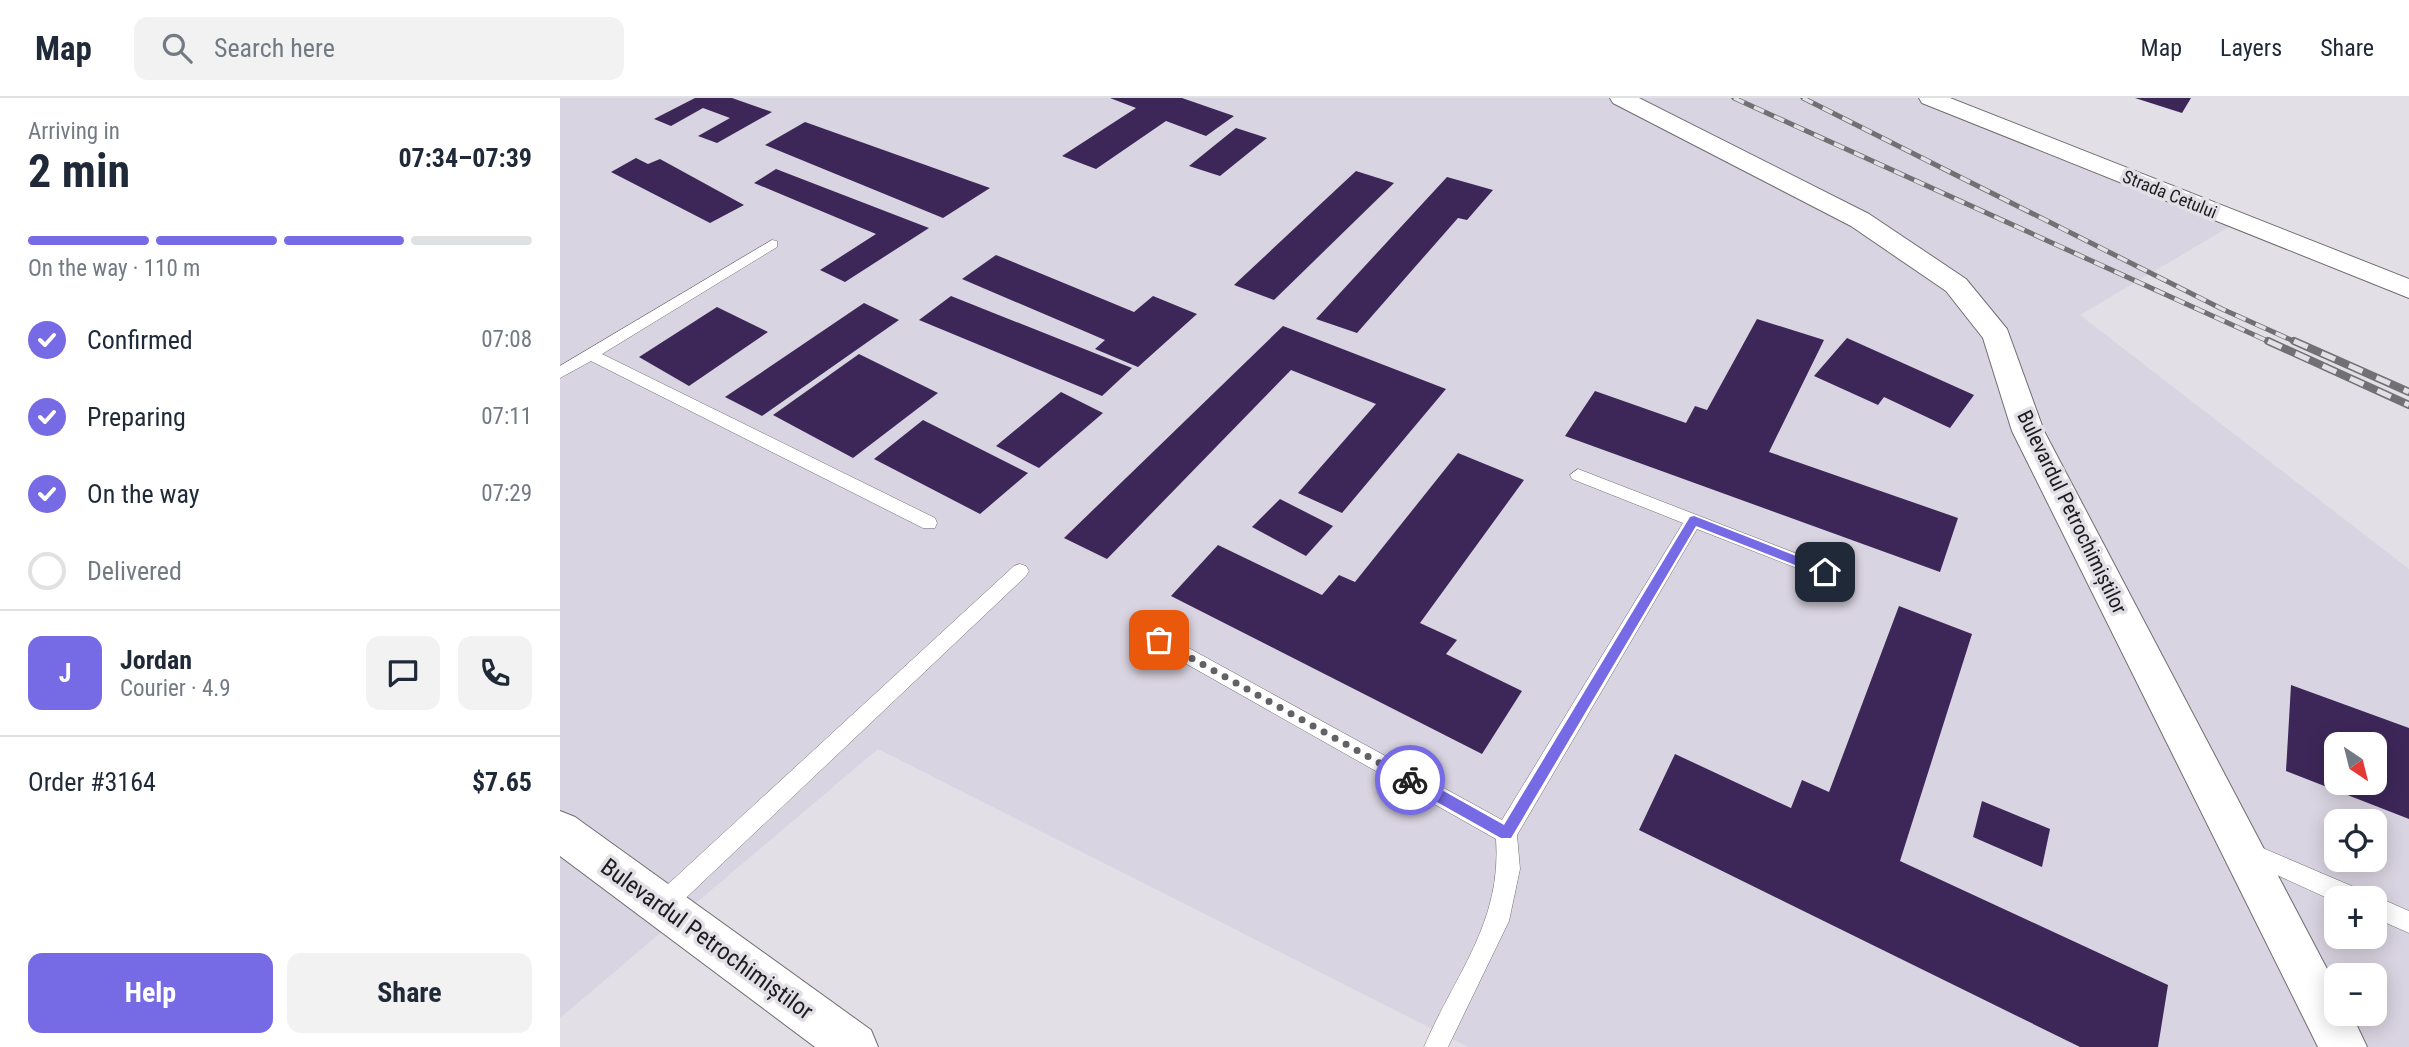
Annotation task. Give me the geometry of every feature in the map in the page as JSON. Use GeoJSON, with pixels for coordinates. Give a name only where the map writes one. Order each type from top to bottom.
{"type":"FeatureCollection","features":[{"type":"Feature","properties":{"kind":"street","name":"Bulevardul Petrochimiștilor"},"geometry":{"type":"LineString","coordinates":[[1621,98],[1860,220],[1956,285],[1997,336],[2028,431],[2343,1047]]}},
{"type":"Feature","properties":{"kind":"street","name":"Strada Cetului"},"geometry":{"type":"LineString","coordinates":[[1930,98],[2409,289]]}},
{"type":"Feature","properties":{"kind":"street","name":"Bulevardul Petrochimiștilor"},"geometry":{"type":"LineString","coordinates":[[560,831],[854,1047]]}},
{"type":"Feature","properties":{"kind":"lane"},"geometry":{"type":"LineString","coordinates":[[560,373],[772,244]]}},
{"type":"Feature","properties":{"kind":"lane"},"geometry":{"type":"LineString","coordinates":[[592,355],[929,523]]}},
{"type":"Feature","properties":{"kind":"lane"},"geometry":{"type":"LineString","coordinates":[[1577,475],[1825,572]]}},
{"type":"Feature","properties":{"kind":"lane"},"geometry":{"type":"LineString","coordinates":[[1436,1047],[1498,921],[1509,869],[1506,833],[1694,520]]}},
{"type":"Feature","properties":{"kind":"lane"},"geometry":{"type":"LineString","coordinates":[[661,905],[1020,571]]}},
{"type":"Feature","properties":{"kind":"lane"},"geometry":{"type":"LineString","coordinates":[[1159,640],[1506,833]]}},
{"type":"Feature","properties":{"kind":"lane"},"geometry":{"type":"LineString","coordinates":[[2241,849],[2326,886]]}},
{"type":"Feature","properties":{"kind":"lane"},"geometry":{"type":"LineString","coordinates":[[2387,912],[2409,922]]}},
{"type":"Feature","properties":{"kind":"shaded area"},"geometry":{"type":"Polygon","coordinates":[[[560,98],[1930,98],[2229,227],[2080,315],[2409,569],[2409,1047],[1468,1047],[878,749],[560,1018],[560,98]]]}},
{"type":"Feature","properties":{"kind":"building"},"geometry":{"type":"Polygon","coordinates":[[[695,98],[732,98],[772,112],[717,143],[698,136],[730,118],[703,108],[671,126],[654,119],[695,98]]]}},
{"type":"Feature","properties":{"kind":"building"},"geometry":{"type":"Polygon","coordinates":[[[1110,98],[1182,98],[1234,116],[1206,136],[1166,121],[1096,169],[1062,156],[1136,108],[1110,98]]]}},
{"type":"Feature","properties":{"kind":"building"},"geometry":{"type":"Polygon","coordinates":[[[2135,98],[2191,98],[2182,113],[2135,98]]]}},
{"type":"Feature","properties":{"kind":"building"},"geometry":{"type":"Polygon","coordinates":[[[805,122],[990,188],[943,218],[765,145],[805,122]]]}},
{"type":"Feature","properties":{"kind":"building"},"geometry":{"type":"Polygon","coordinates":[[[1236,128],[1267,138],[1220,176],[1189,166],[1236,128]]]}},
{"type":"Feature","properties":{"kind":"building"},"geometry":{"type":"Polygon","coordinates":[[[636,158],[648,164],[660,159],[744,205],[710,223],[611,172],[636,158]]]}},
{"type":"Feature","properties":{"kind":"building"},"geometry":{"type":"Polygon","coordinates":[[[776,169],[929,228],[845,282],[820,270],[876,234],[754,183],[776,169]]]}},
{"type":"Feature","properties":{"kind":"building"},"geometry":{"type":"Polygon","coordinates":[[[1356,171],[1394,183],[1274,300],[1234,285],[1356,171]]]}},
{"type":"Feature","properties":{"kind":"building"},"geometry":{"type":"Polygon","coordinates":[[[1447,177],[1493,190],[1467,220],[1458,218],[1357,333],[1316,319],[1447,177]]]}},
{"type":"Feature","properties":{"kind":"building"},"geometry":{"type":"Polygon","coordinates":[[[996,255],[1134,312],[1153,296],[1197,314],[1138,367],[1095,349],[1105,340],[962,279],[996,255]]]}},
{"type":"Feature","properties":{"kind":"building"},"geometry":{"type":"Polygon","coordinates":[[[951,296],[1132,368],[1102,396],[919,320],[951,296]]]}},
{"type":"Feature","properties":{"kind":"building"},"geometry":{"type":"Polygon","coordinates":[[[864,303],[899,320],[762,416],[725,397],[864,303]]]}},
{"type":"Feature","properties":{"kind":"building"},"geometry":{"type":"Polygon","coordinates":[[[717,307],[768,332],[689,386],[639,357],[717,307]]]}},
{"type":"Feature","properties":{"kind":"building"},"geometry":{"type":"Polygon","coordinates":[[[1757,319],[1824,340],[1769,452],[1958,518],[1940,572],[1565,436],[1595,391],[1686,423],[1695,406],[1707,410],[1757,319]]]}},
{"type":"Feature","properties":{"kind":"building"},"geometry":{"type":"Polygon","coordinates":[[[1283,326],[1446,389],[1342,513],[1298,493],[1376,404],[1291,370],[1107,559],[1064,538],[1283,326]]]}},
{"type":"Feature","properties":{"kind":"building"},"geometry":{"type":"Polygon","coordinates":[[[1847,338],[1974,395],[1950,428],[1884,397],[1878,405],[1814,376],[1847,338]]]}},
{"type":"Feature","properties":{"kind":"building"},"geometry":{"type":"Polygon","coordinates":[[[859,354],[938,393],[853,458],[773,415],[859,354]]]}},
{"type":"Feature","properties":{"kind":"building"},"geometry":{"type":"Polygon","coordinates":[[[1061,392],[1103,413],[1039,468],[996,446],[1061,392]]]}},
{"type":"Feature","properties":{"kind":"building"},"geometry":{"type":"Polygon","coordinates":[[[923,420],[1028,473],[980,514],[874,459],[923,420]]]}},
{"type":"Feature","properties":{"kind":"building"},"geometry":{"type":"Polygon","coordinates":[[[1458,453],[1524,480],[1420,623],[1457,640],[1446,654],[1522,691],[1482,754],[1171,596],[1218,545],[1322,595],[1339,575],[1355,582],[1458,453]]]}},
{"type":"Feature","properties":{"kind":"building"},"geometry":{"type":"Polygon","coordinates":[[[1280,499],[1333,526],[1306,556],[1252,527],[1280,499]]]}},
{"type":"Feature","properties":{"kind":"building"},"geometry":{"type":"Polygon","coordinates":[[[1899,606],[1972,634],[1900,861],[2168,985],[2158,1047],[2080,1047],[1639,830],[1675,754],[1791,808],[1802,780],[1829,792],[1899,606]]]}},
{"type":"Feature","properties":{"kind":"building"},"geometry":{"type":"Polygon","coordinates":[[[2291,685],[2409,728],[2409,819],[2348,795],[2387,795],[2387,732],[2324,732],[2324,786],[2286,771],[2291,685]]]}},
{"type":"Feature","properties":{"kind":"building"},"geometry":{"type":"Polygon","coordinates":[[[1982,801],[2050,829],[2042,867],[1973,837],[1982,801]]]}},
{"type":"Feature","properties":{"kind":"railway"},"geometry":{"type":"LineString","coordinates":[[1734,98],[2272,343]]}},
{"type":"Feature","properties":{"kind":"railway"},"geometry":{"type":"LineString","coordinates":[[1803,98],[2222,309],[2298,343]]}},
{"type":"Feature","properties":{"kind":"railway"},"geometry":{"type":"LineString","coordinates":[[2268,341],[2409,405]]}},
{"type":"Feature","properties":{"kind":"railway"},"geometry":{"type":"LineString","coordinates":[[2294,341],[2409,392]]}},
{"type":"Feature","properties":{"kind":"way so far"},"geometry":{"type":"LineString","coordinates":[[1159,640],[1410,780]]}},
{"type":"Feature","properties":{"kind":"route"},"geometry":{"type":"LineString","coordinates":[[1410,780],[1506,833],[1694,520],[1825,572]]}}]}
